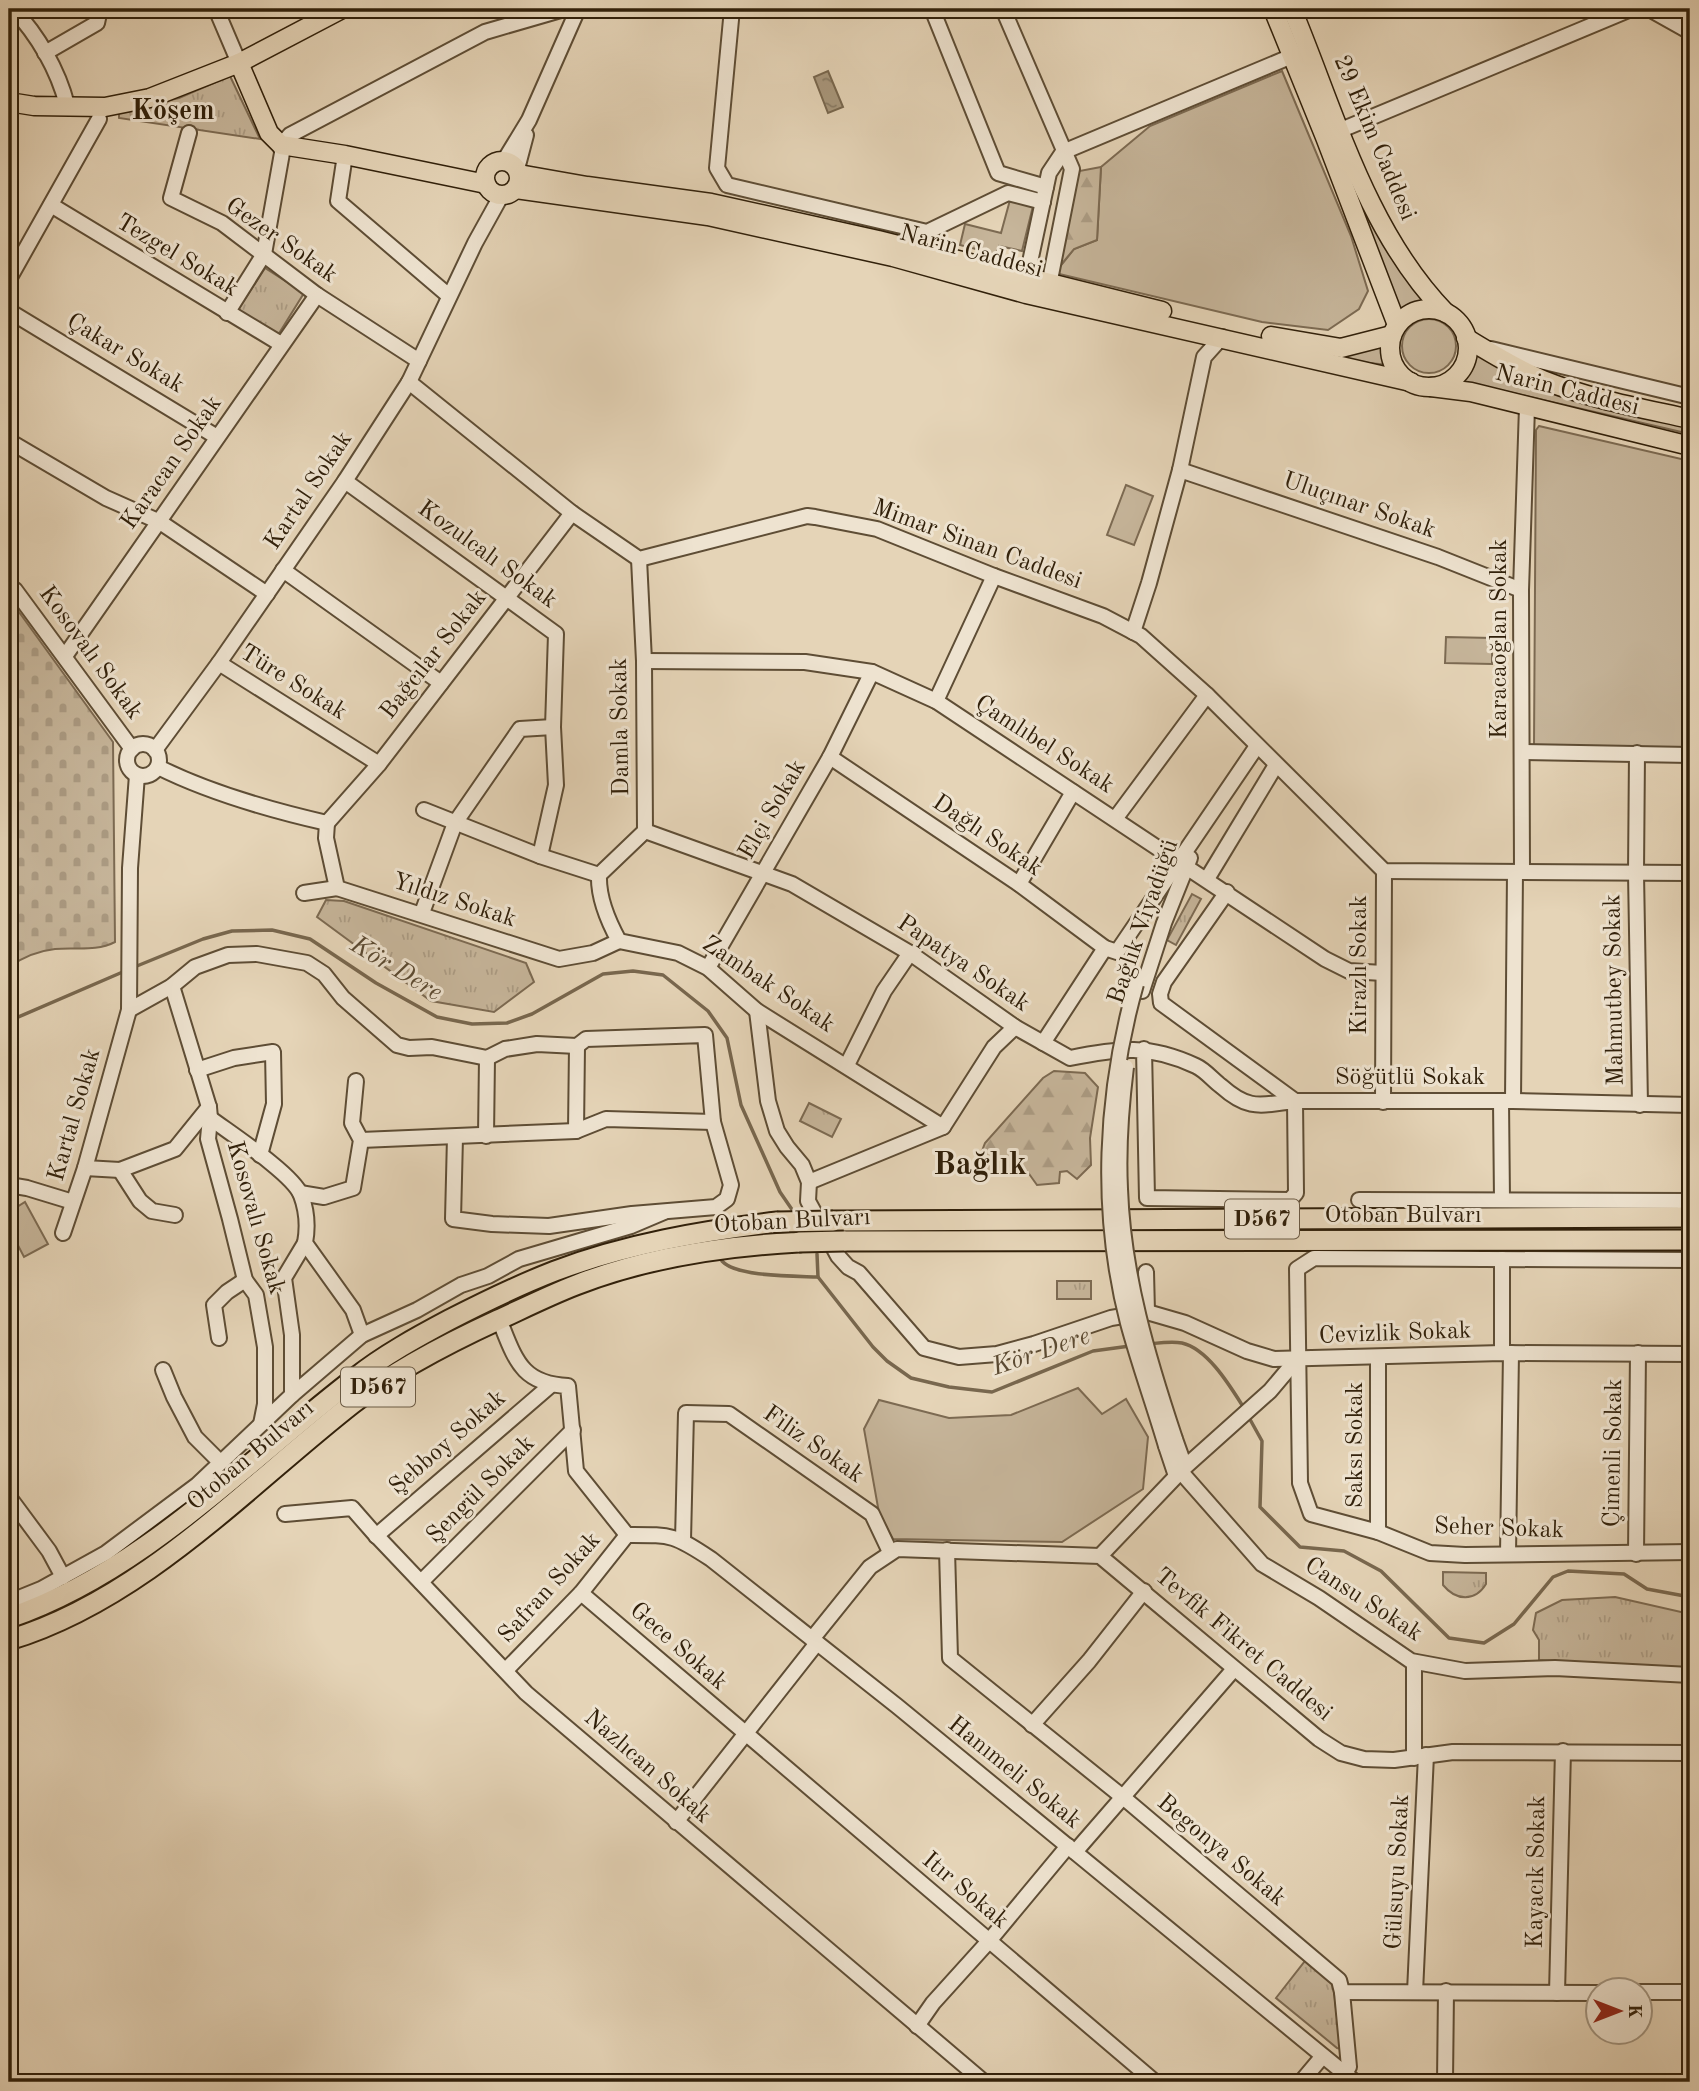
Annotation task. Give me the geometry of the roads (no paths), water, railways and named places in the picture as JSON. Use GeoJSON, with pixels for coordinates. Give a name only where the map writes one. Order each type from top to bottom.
{"type":"FeatureCollection","features":[{"type":"Feature","properties":{"kind":"highway","name":"Otoban Bulvarı"},"geometry":{"type":"LineString","coordinates":[[9,1618],[43,1607],[119,1566],[173,1526],[356,1376],[413,1339],[470,1309],[556,1270],[643,1244],[777,1222],[1690,1217]]}},
{"type":"Feature","properties":{"kind":"highway","name":"Otoban Bulvarı"},"geometry":{"type":"LineString","coordinates":[[9,1640],[59,1621],[129,1583],[191,1538],[355,1402],[443,1345],[577,1284],[649,1261],[739,1245],[844,1241],[1690,1240]]}},
{"type":"Feature","properties":{"kind":"main road"},"geometry":{"type":"LineString","coordinates":[[9,102],[34,106],[105,107],[150,98],[239,63],[342,9]]}},
{"type":"Feature","properties":{"kind":"main road","name":"29 Ekim Caddesi"},"geometry":{"type":"LineString","coordinates":[[1272,9],[1395,330]]}},
{"type":"Feature","properties":{"kind":"main road","name":"29 Ekim Caddesi"},"geometry":{"type":"LineString","coordinates":[[1292,9],[1376,215],[1417,278],[1446,313]]}},
{"type":"Feature","properties":{"kind":"main road"},"geometry":{"type":"LineString","coordinates":[[239,63],[269,133],[281,145],[440,173],[503,180]]}},
{"type":"Feature","properties":{"kind":"main road","name":"Narin Caddesi"},"geometry":{"type":"LineString","coordinates":[[503,180],[701,198],[1027,276],[1049,285],[1308,344],[1342,348],[1395,330]]}},
{"type":"Feature","properties":{"kind":"main road","name":"Narin Caddesi"},"geometry":{"type":"LineString","coordinates":[[503,180],[708,216],[893,257],[1026,293],[1411,382]]}},
{"type":"Feature","properties":{"kind":"main road"},"geometry":{"type":"LineString","coordinates":[[1436,310],[1446,313],[1455,319],[1474,342],[1468,349],[1460,371],[1452,379],[1431,387],[1411,382],[1395,367],[1390,346],[1395,330],[1414,312],[1436,310]]}},
{"type":"Feature","properties":{"kind":"main road","name":"Narin Caddesi"},"geometry":{"type":"LineString","coordinates":[[1474,342],[1541,380],[1591,397],[1690,419]]}},
{"type":"Feature","properties":{"kind":"main road","name":"Narin Caddesi"},"geometry":{"type":"LineString","coordinates":[[1431,387],[1471,392],[1690,446]]}},
{"type":"Feature","properties":{"kind":"street"},"geometry":{"type":"LineString","coordinates":[[13,9],[31,28],[45,52],[64,90],[67,105]]}},
{"type":"Feature","properties":{"kind":"street"},"geometry":{"type":"LineString","coordinates":[[45,52],[97,23],[100,9]]}},
{"type":"Feature","properties":{"kind":"street"},"geometry":{"type":"LineString","coordinates":[[216,9],[239,63]]}},
{"type":"Feature","properties":{"kind":"street"},"geometry":{"type":"LineString","coordinates":[[227,313],[264,254],[282,153],[281,145],[290,135],[485,32],[564,9]]}},
{"type":"Feature","properties":{"kind":"street","name":"Kartal Sokak"},"geometry":{"type":"LineString","coordinates":[[155,750],[345,481],[409,382],[475,243],[578,9]]}},
{"type":"Feature","properties":{"kind":"street"},"geometry":{"type":"LineString","coordinates":[[732,9],[717,168],[727,185],[927,232],[1008,193],[1043,202]]}},
{"type":"Feature","properties":{"kind":"street"},"geometry":{"type":"LineString","coordinates":[[932,9],[998,173],[1044,186]]}},
{"type":"Feature","properties":{"kind":"street"},"geometry":{"type":"LineString","coordinates":[[1003,9],[1072,169],[1049,285]]}},
{"type":"Feature","properties":{"kind":"street"},"geometry":{"type":"LineString","coordinates":[[1341,130],[1631,9]]}},
{"type":"Feature","properties":{"kind":"street"},"geometry":{"type":"LineString","coordinates":[[1649,9],[1690,32]]}},
{"type":"Feature","properties":{"kind":"street"},"geometry":{"type":"LineString","coordinates":[[1027,276],[1044,186],[1063,152],[1292,56]]}},
{"type":"Feature","properties":{"kind":"street"},"geometry":{"type":"LineString","coordinates":[[9,279],[99,119]]}},
{"type":"Feature","properties":{"kind":"street","name":"Gezer Sokak"},"geometry":{"type":"LineString","coordinates":[[189,133],[171,198],[222,223],[317,295],[419,361]]}},
{"type":"Feature","properties":{"kind":"street"},"geometry":{"type":"LineString","coordinates":[[345,155],[338,201],[449,296]]}},
{"type":"Feature","properties":{"kind":"street","name":"Tezgel Sokak"},"geometry":{"type":"LineString","coordinates":[[51,205],[281,344]]}},
{"type":"Feature","properties":{"kind":"street"},"geometry":{"type":"LineString","coordinates":[[9,246],[23,254]]}},
{"type":"Feature","properties":{"kind":"street","name":"Karacan Sokak"},"geometry":{"type":"LineString","coordinates":[[65,656],[317,295]]}},
{"type":"Feature","properties":{"kind":"street","name":"Çakar Sokak"},"geometry":{"type":"LineString","coordinates":[[9,311],[217,437]]}},
{"type":"Feature","properties":{"kind":"street"},"geometry":{"type":"LineString","coordinates":[[1133,632],[1180,470],[1204,357],[1196,331]]}},
{"type":"Feature","properties":{"kind":"street"},"geometry":{"type":"LineString","coordinates":[[1204,357],[1222,337]]}},
{"type":"Feature","properties":{"kind":"street"},"geometry":{"type":"LineString","coordinates":[[1474,342],[1690,397]]}},
{"type":"Feature","properties":{"kind":"street"},"geometry":{"type":"LineString","coordinates":[[409,382],[572,513],[639,559]]}},
{"type":"Feature","properties":{"kind":"street","name":"Karacaoğlan Sokak"},"geometry":{"type":"LineString","coordinates":[[1502,1200],[1522,751],[1521,590],[1527,407]]}},
{"type":"Feature","properties":{"kind":"street"},"geometry":{"type":"LineString","coordinates":[[9,441],[106,498],[160,522],[267,594]]}},
{"type":"Feature","properties":{"kind":"street","name":"Uluçınar Sokak"},"geometry":{"type":"LineString","coordinates":[[1180,470],[1438,557],[1521,590]]}},
{"type":"Feature","properties":{"kind":"street","name":"Kozulcalı Sokak"},"geometry":{"type":"LineString","coordinates":[[345,481],[556,634],[553,727],[556,785],[540,856]]}},
{"type":"Feature","properties":{"kind":"street","name":"Bağcılar Sokak"},"geometry":{"type":"LineString","coordinates":[[327,823],[379,764],[572,513]]}},
{"type":"Feature","properties":{"kind":"street","name":"Mimar Sinan Caddesi"},"geometry":{"type":"LineString","coordinates":[[639,559],[807,516],[877,529],[1103,616],[1150,643],[1207,695],[1384,871]]}},
{"type":"Feature","properties":{"kind":"street","name":"Damla Sokak"},"geometry":{"type":"LineString","coordinates":[[599,875],[645,831],[644,661],[639,559]]}},
{"type":"Feature","properties":{"kind":"street"},"geometry":{"type":"LineString","coordinates":[[283,570],[441,683]]}},
{"type":"Feature","properties":{"kind":"street"},"geometry":{"type":"LineString","coordinates":[[936,701],[994,576]]}},
{"type":"Feature","properties":{"kind":"street","name":"Kosovalı Sokak"},"geometry":{"type":"LineString","coordinates":[[9,586],[15,590],[65,656],[132,749]]}},
{"type":"Feature","properties":{"kind":"street","name":"Çamlıbel Sokak"},"geometry":{"type":"LineString","coordinates":[[644,661],[805,662],[872,672],[936,701],[1207,878],[1325,959],[1349,971],[1383,973]]}},
{"type":"Feature","properties":{"kind":"street","name":"Türe Sokak"},"geometry":{"type":"LineString","coordinates":[[219,663],[379,764]]}},
{"type":"Feature","properties":{"kind":"street","name":"Elçi Sokak"},"geometry":{"type":"LineString","coordinates":[[708,968],[830,757],[872,672]]}},
{"type":"Feature","properties":{"kind":"street"},"geometry":{"type":"LineString","coordinates":[[1115,819],[1207,695]]}},
{"type":"Feature","properties":{"kind":"street"},"geometry":{"type":"LineString","coordinates":[[422,913],[455,823],[520,729],[553,727]]}},
{"type":"Feature","properties":{"kind":"street"},"geometry":{"type":"LineString","coordinates":[[143,744],[152,746],[155,750],[160,762],[148,776],[137,775],[131,771],[127,763],[132,749],[143,744]]}},
{"type":"Feature","properties":{"kind":"street","name":"Bağlık Viyadüğü"},"geometry":{"type":"LineString","coordinates":[[1181,1472],[1128,1322],[1113,1232],[1109,1167],[1112,1097],[1123,1031],[1139,987],[1154,928],[1196,836],[1257,746]]}},
{"type":"Feature","properties":{"kind":"street"},"geometry":{"type":"LineString","coordinates":[[1522,751],[1690,755]]}},
{"type":"Feature","properties":{"kind":"street","name":"Mahmutbey Sokak"},"geometry":{"type":"LineString","coordinates":[[1637,753],[1640,1105]]}},
{"type":"Feature","properties":{"kind":"street","name":"Dağlı Sokak"},"geometry":{"type":"LineString","coordinates":[[830,757],[1019,884],[1111,950]]}},
{"type":"Feature","properties":{"kind":"street"},"geometry":{"type":"LineString","coordinates":[[1207,878],[1276,765]]}},
{"type":"Feature","properties":{"kind":"street"},"geometry":{"type":"LineString","coordinates":[[158,767],[204,787],[327,823],[326,838],[337,888],[304,893]]}},
{"type":"Feature","properties":{"kind":"street","name":"Kartal Sokak"},"geometry":{"type":"LineString","coordinates":[[63,1233],[85,1168],[129,1010],[130,868],[137,775]]}},
{"type":"Feature","properties":{"kind":"street"},"geometry":{"type":"LineString","coordinates":[[1019,884],[1073,792]]}},
{"type":"Feature","properties":{"kind":"street"},"geometry":{"type":"LineString","coordinates":[[424,810],[540,856],[599,875],[598,889],[619,941]]}},
{"type":"Feature","properties":{"kind":"street","name":"Papatya Sokak"},"geometry":{"type":"LineString","coordinates":[[645,831],[792,884],[910,953],[1015,1027],[1070,1058],[1112,1050],[1144,1049],[1197,1067],[1236,1100],[1254,1106]]}},
{"type":"Feature","properties":{"kind":"street"},"geometry":{"type":"LineString","coordinates":[[1043,1043],[1111,950],[1183,863]]}},
{"type":"Feature","properties":{"kind":"street"},"geometry":{"type":"LineString","coordinates":[[1384,871],[1690,873]]}},
{"type":"Feature","properties":{"kind":"street","name":"Kirazlı Sokak"},"geometry":{"type":"LineString","coordinates":[[1383,1102],[1384,871]]}},
{"type":"Feature","properties":{"kind":"street","name":"Yıldız Sokak"},"geometry":{"type":"LineString","coordinates":[[337,888],[559,959],[593,953],[619,941]]}},
{"type":"Feature","properties":{"kind":"street"},"geometry":{"type":"LineString","coordinates":[[1144,1049],[1147,1198],[1290,1200],[1296,1193],[1295,1101],[1161,1003],[1160,994],[1164,982],[1227,892]]}},
{"type":"Feature","properties":{"kind":"street","name":"Zambak Sokak"},"geometry":{"type":"LineString","coordinates":[[619,941],[678,953],[708,968],[757,1011],[943,1127]]}},
{"type":"Feature","properties":{"kind":"street"},"geometry":{"type":"LineString","coordinates":[[847,1065],[884,991],[910,953]]}},
{"type":"Feature","properties":{"kind":"street"},"geometry":{"type":"LineString","coordinates":[[129,1010],[172,986],[195,967],[228,955],[257,954],[307,963],[324,974],[343,998],[397,1045],[409,1048],[432,1047],[487,1058],[506,1049],[537,1044],[577,1046],[586,1039],[705,1035],[713,1122],[731,1185],[727,1199],[716,1207],[632,1214],[549,1226],[492,1224],[453,1219],[455,1138]]}},
{"type":"Feature","properties":{"kind":"street","name":"Kosovalı Sokak"},"geometry":{"type":"LineString","coordinates":[[172,986],[209,1112],[208,1139],[244,1280],[256,1295],[265,1347],[265,1404],[261,1424]]}},
{"type":"Feature","properties":{"kind":"street"},"geometry":{"type":"LineString","coordinates":[[757,1011],[768,1101],[778,1131],[802,1165],[809,1182],[808,1201],[838,1256],[848,1267],[859,1273],[924,1348],[959,1357],[997,1354],[1111,1318],[1147,1311],[1185,1323],[1247,1351],[1273,1359],[1297,1359],[1297,1269],[1314,1258],[1690,1260]]}},
{"type":"Feature","properties":{"kind":"street"},"geometry":{"type":"LineString","coordinates":[[809,1182],[943,1127],[995,1046],[1015,1027]]}},
{"type":"Feature","properties":{"kind":"street"},"geometry":{"type":"LineString","coordinates":[[576,1131],[577,1046]]}},
{"type":"Feature","properties":{"kind":"street"},"geometry":{"type":"LineString","coordinates":[[197,1070],[234,1058],[273,1052],[274,1104],[260,1154]]}},
{"type":"Feature","properties":{"kind":"street"},"geometry":{"type":"LineString","coordinates":[[486,1136],[487,1058]]}},
{"type":"Feature","properties":{"kind":"street"},"geometry":{"type":"LineString","coordinates":[[274,1085],[284,1059]]}},
{"type":"Feature","properties":{"kind":"street"},"geometry":{"type":"LineString","coordinates":[[300,1193],[324,1197],[353,1188],[360,1140],[352,1123],[356,1081]]}},
{"type":"Feature","properties":{"kind":"street","name":"Söğütlü Sokak"},"geometry":{"type":"LineString","coordinates":[[1254,1106],[1295,1101],[1507,1101],[1690,1105]]}},
{"type":"Feature","properties":{"kind":"street"},"geometry":{"type":"LineString","coordinates":[[85,1168],[120,1170],[175,1149],[209,1112],[272,1163],[300,1193],[308,1227],[305,1243],[284,1278],[292,1335],[292,1395]]}},
{"type":"Feature","properties":{"kind":"street"},"geometry":{"type":"LineString","coordinates":[[360,1140],[576,1131],[606,1119],[713,1122]]}},
{"type":"Feature","properties":{"kind":"street"},"geometry":{"type":"LineString","coordinates":[[120,1170],[140,1201],[152,1211],[175,1215]]}},
{"type":"Feature","properties":{"kind":"street"},"geometry":{"type":"LineString","coordinates":[[9,1185],[73,1202]]}},
{"type":"Feature","properties":{"kind":"street"},"geometry":{"type":"LineString","coordinates":[[1359,1199],[1690,1201]]}},
{"type":"Feature","properties":{"kind":"street"},"geometry":{"type":"LineString","coordinates":[[9,1602],[41,1589],[106,1553],[197,1485],[292,1395],[362,1335],[519,1259],[631,1226],[664,1212]]}},
{"type":"Feature","properties":{"kind":"street"},"geometry":{"type":"LineString","coordinates":[[305,1243],[353,1310],[362,1335]]}},
{"type":"Feature","properties":{"kind":"street"},"geometry":{"type":"LineString","coordinates":[[1502,1259],[1507,1353],[1508,1554]]}},
{"type":"Feature","properties":{"kind":"street"},"geometry":{"type":"LineString","coordinates":[[1146,1272],[1147,1311]]}},
{"type":"Feature","properties":{"kind":"street"},"geometry":{"type":"LineString","coordinates":[[219,1338],[214,1305],[244,1280]]}},
{"type":"Feature","properties":{"kind":"street"},"geometry":{"type":"LineString","coordinates":[[503,1329],[510,1348],[530,1377],[551,1385],[568,1386],[576,1471],[627,1535]]}},
{"type":"Feature","properties":{"kind":"street","name":"Cevizlik Sokak"},"geometry":{"type":"LineString","coordinates":[[1100,1556],[1181,1472],[1270,1391],[1297,1359],[1507,1353],[1690,1354]]}},
{"type":"Feature","properties":{"kind":"street","name":"Çimenli Sokak"},"geometry":{"type":"LineString","coordinates":[[1636,1554],[1638,1353]]}},
{"type":"Feature","properties":{"kind":"street","name":"Saksı Sokak"},"geometry":{"type":"LineString","coordinates":[[1378,1357],[1378,1532]]}},
{"type":"Feature","properties":{"kind":"street","name":"Seher Sokak"},"geometry":{"type":"LineString","coordinates":[[1297,1359],[1300,1483],[1311,1514],[1378,1532],[1430,1552],[1690,1552]]}},
{"type":"Feature","properties":{"kind":"street"},"geometry":{"type":"LineString","coordinates":[[163,1370],[195,1437],[220,1462]]}},
{"type":"Feature","properties":{"kind":"street","name":"Şebboy Sokak"},"geometry":{"type":"LineString","coordinates":[[376,1536],[551,1385]]}},
{"type":"Feature","properties":{"kind":"street","name":"Filiz Sokak"},"geometry":{"type":"LineString","coordinates":[[683,1540],[686,1413],[729,1414],[872,1514],[890,1552]]}},
{"type":"Feature","properties":{"kind":"street","name":"Şengül Sokak"},"geometry":{"type":"LineString","coordinates":[[421,1582],[573,1430]]}},
{"type":"Feature","properties":{"kind":"street","name":"Cansu Sokak"},"geometry":{"type":"LineString","coordinates":[[1181,1472],[1262,1564],[1319,1598],[1414,1662],[1465,1671],[1555,1668],[1690,1675]]}},
{"type":"Feature","properties":{"kind":"street"},"geometry":{"type":"LineString","coordinates":[[9,1497],[49,1551],[63,1577]]}},
{"type":"Feature","properties":{"kind":"street","name":"Nazlıcan Sokak"},"geometry":{"type":"LineString","coordinates":[[285,1514],[352,1508],[526,1693],[984,2082]]}},
{"type":"Feature","properties":{"kind":"street","name":"Hanımeli Sokak"},"geometry":{"type":"LineString","coordinates":[[627,1535],[669,1535],[683,1540],[711,1559],[897,1706],[1349,2078]]}},
{"type":"Feature","properties":{"kind":"street","name":"Safran Sokak"},"geometry":{"type":"LineString","coordinates":[[506,1670],[581,1593],[627,1535]]}},
{"type":"Feature","properties":{"kind":"street"},"geometry":{"type":"LineString","coordinates":[[676,1822],[746,1735],[870,1567],[890,1552],[897,1549],[1100,1556]]}},
{"type":"Feature","properties":{"kind":"street","name":"Begonya Sokak"},"geometry":{"type":"LineString","coordinates":[[947,1550],[950,1658],[1124,1798],[1339,1980],[1342,1992]]}},
{"type":"Feature","properties":{"kind":"street","name":"Tevfik Fikret Caddesi"},"geometry":{"type":"LineString","coordinates":[[1100,1556],[1319,1739],[1341,1753],[1364,1759],[1563,1751],[1690,1753]]}},
{"type":"Feature","properties":{"kind":"street"},"geometry":{"type":"LineString","coordinates":[[1032,1725],[1089,1661],[1144,1591]]}},
{"type":"Feature","properties":{"kind":"street","name":"Gece Sokak"},"geometry":{"type":"LineString","coordinates":[[581,1593],[746,1735]]}},
{"type":"Feature","properties":{"kind":"street","name":"Gülsuyu Sokak"},"geometry":{"type":"LineString","coordinates":[[1414,1662],[1420,1756],[1415,1992]]}},
{"type":"Feature","properties":{"kind":"street"},"geometry":{"type":"LineString","coordinates":[[917,2026],[933,2003],[1071,1849],[1124,1798],[1234,1669]]}},
{"type":"Feature","properties":{"kind":"street","name":"Itır Sokak"},"geometry":{"type":"LineString","coordinates":[[746,1735],[1155,2082]]}},
{"type":"Feature","properties":{"kind":"street","name":"Kayacık Sokak"},"geometry":{"type":"LineString","coordinates":[[1557,1993],[1563,1751]]}},
{"type":"Feature","properties":{"kind":"street"},"geometry":{"type":"LineString","coordinates":[[1445,2082],[1446,1991]]}},
{"type":"Feature","properties":{"kind":"street"},"geometry":{"type":"LineString","coordinates":[[1349,2078],[1342,1992],[1584,1993]]}},
{"type":"Feature","properties":{"kind":"street"},"geometry":{"type":"LineString","coordinates":[[1654,1992],[1690,1992]]}},
{"type":"Feature","properties":{"kind":"street"},"geometry":{"type":"LineString","coordinates":[[1301,2082],[1322,2057]]}},
{"type":"Feature","properties":{"kind":"water"},"geometry":{"type":"Polygon","coordinates":[[[828,71],[843,107],[828,113],[814,77],[828,71]]]}},
{"type":"Feature","properties":{"kind":"waterway","name":"Kör Dere"},"geometry":{"type":"LineString","coordinates":[[132,968],[203,939],[232,931],[272,930],[310,939],[376,983],[437,1017],[472,1024],[507,1023],[532,1014],[603,974],[633,971],[663,975],[708,1011],[727,1038],[741,1105],[780,1192],[793,1211]]}},
{"type":"Feature","properties":{"kind":"waterway","name":"Kör Dere"},"geometry":{"type":"LineString","coordinates":[[9,1021],[125,971]]}},
{"type":"Feature","properties":{"kind":"waterway","name":"Kör Dere"},"geometry":{"type":"LineString","coordinates":[[817,1254],[818,1277],[873,1347],[911,1378],[949,1387],[992,1392],[1093,1351],[1130,1346]]}},
{"type":"Feature","properties":{"kind":"waterway"},"geometry":{"type":"LineString","coordinates":[[722,1261],[752,1273],[818,1277]]}},
{"type":"Feature","properties":{"kind":"waterway","name":"Kör Dere"},"geometry":{"type":"LineString","coordinates":[[1148,1344],[1169,1342],[1192,1347],[1218,1370],[1244,1408]]}},
{"type":"Feature","properties":{"kind":"waterway","name":"Kör Dere"},"geometry":{"type":"LineString","coordinates":[[1247,1414],[1262,1441],[1260,1507],[1300,1547],[1344,1551],[1381,1571],[1449,1638],[1484,1643],[1514,1624],[1553,1577],[1568,1571],[1624,1574],[1647,1589],[1690,1597]]}},
{"type":"Feature","properties":{"kind":"district","name":"Köşem"},"geometry":{"type":"Point","coordinates":[173,112]}},
{"type":"Feature","properties":{"kind":"district","name":"Bağlık"},"geometry":{"type":"Point","coordinates":[980,1166]}}]}
